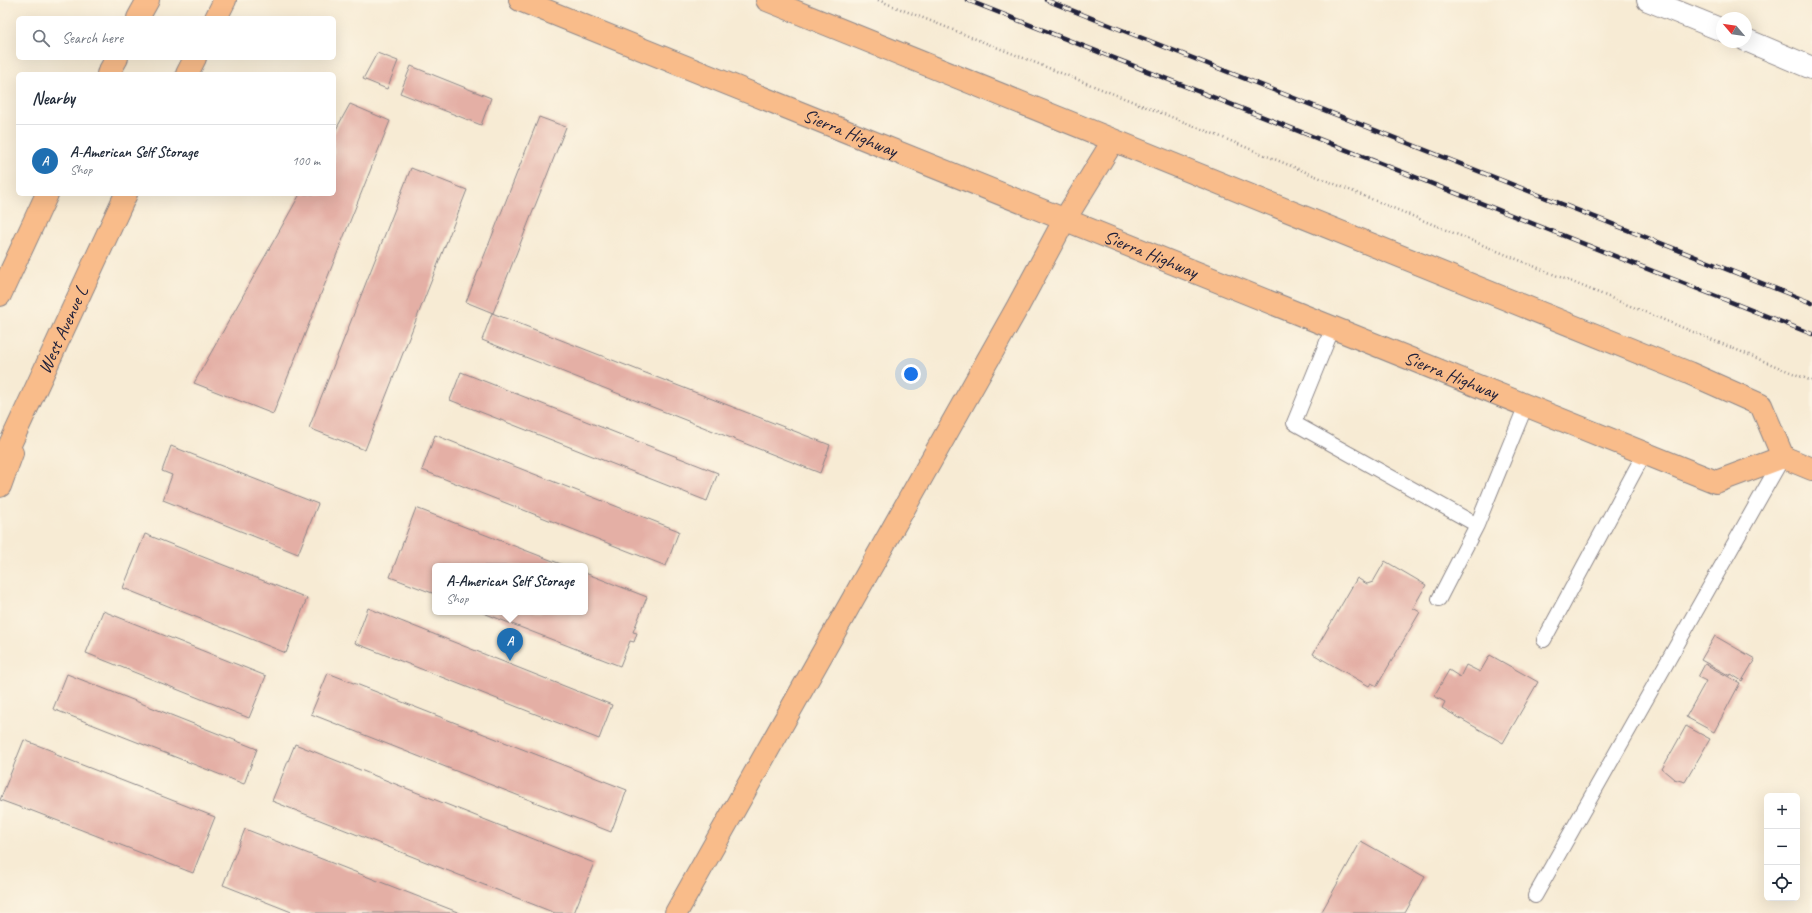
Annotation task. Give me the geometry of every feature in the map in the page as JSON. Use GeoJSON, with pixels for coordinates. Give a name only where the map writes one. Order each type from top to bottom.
{"type":"FeatureCollection","features":[{"type":"Feature","properties":{"kind":"main road"},"geometry":{"type":"LineString","coordinates":[[139,16],[148,0]]}},
{"type":"Feature","properties":{"kind":"main road","name":"Sierra Highway"},"geometry":{"type":"LineString","coordinates":[[520,0],[1645,452],[1716,482],[1782,457]]}},
{"type":"Feature","properties":{"kind":"main road"},"geometry":{"type":"LineString","coordinates":[[767,0],[1689,373],[1762,404],[1782,457],[1812,469]]}},
{"type":"Feature","properties":{"kind":"main road"},"geometry":{"type":"LineString","coordinates":[[109,72],[116,60]]}},
{"type":"Feature","properties":{"kind":"main road"},"geometry":{"type":"LineString","coordinates":[[188,72],[194,60]]}},
{"type":"Feature","properties":{"kind":"main road"},"geometry":{"type":"LineString","coordinates":[[676,913],[943,440],[1065,220],[1113,141]]}},
{"type":"Feature","properties":{"kind":"main road"},"geometry":{"type":"LineString","coordinates":[[0,295],[46,196]]}},
{"type":"Feature","properties":{"kind":"main road","name":"West Avenue L"},"geometry":{"type":"LineString","coordinates":[[0,466],[42,372],[125,196]]}},
{"type":"Feature","properties":{"kind":"main road"},"geometry":{"type":"LineString","coordinates":[[0,486],[42,372]]}},
{"type":"Feature","properties":{"kind":"street"},"geometry":{"type":"LineString","coordinates":[[1648,0],[1716,28]]}},
{"type":"Feature","properties":{"kind":"street"},"geometry":{"type":"LineString","coordinates":[[1752,43],[1812,68]]}},
{"type":"Feature","properties":{"kind":"lane"},"geometry":{"type":"LineString","coordinates":[[1334,327],[1294,423],[1477,524]]}},
{"type":"Feature","properties":{"kind":"lane"},"geometry":{"type":"LineString","coordinates":[[1439,598],[1477,524],[1526,405]]}},
{"type":"Feature","properties":{"kind":"lane"},"geometry":{"type":"LineString","coordinates":[[1544,640],[1645,452]]}},
{"type":"Feature","properties":{"kind":"lane"},"geometry":{"type":"LineString","coordinates":[[1535,896],[1782,457]]}},
{"type":"Feature","properties":{"kind":"path"},"geometry":{"type":"LineString","coordinates":[[878,0],[1204,130],[1812,381]]}},
{"type":"Feature","properties":{"kind":"building"},"geometry":{"type":"Polygon","coordinates":[[[377,53],[398,61],[387,89],[363,79],[377,53]]]}},
{"type":"Feature","properties":{"kind":"building"},"geometry":{"type":"Polygon","coordinates":[[[411,66],[491,98],[481,125],[400,93],[411,66]]]}},
{"type":"Feature","properties":{"kind":"building"},"geometry":{"type":"Polygon","coordinates":[[[350,104],[390,121],[273,414],[194,383],[299,196],[336,196],[336,129],[350,104]]]}},
{"type":"Feature","properties":{"kind":"building"},"geometry":{"type":"Polygon","coordinates":[[[539,117],[566,127],[493,313],[466,302],[539,117]]]}},
{"type":"Feature","properties":{"kind":"building"},"geometry":{"type":"Polygon","coordinates":[[[411,168],[467,190],[365,450],[309,428],[411,168]]]}},
{"type":"Feature","properties":{"kind":"building"},"geometry":{"type":"Polygon","coordinates":[[[492,313],[830,445],[820,473],[482,340],[492,313]]]}},
{"type":"Feature","properties":{"kind":"building"},"geometry":{"type":"Polygon","coordinates":[[[461,372],[718,473],[707,501],[450,400],[461,372]]]}},
{"type":"Feature","properties":{"kind":"building"},"geometry":{"type":"Polygon","coordinates":[[[435,435],[679,531],[666,566],[422,470],[435,435]]]}},
{"type":"Feature","properties":{"kind":"building"},"geometry":{"type":"Polygon","coordinates":[[[171,446],[318,504],[298,554],[163,500],[172,475],[162,471],[171,446]]]}},
{"type":"Feature","properties":{"kind":"building"},"geometry":{"type":"Polygon","coordinates":[[[416,508],[558,563],[432,563],[432,593],[390,577],[416,508]]]}},
{"type":"Feature","properties":{"kind":"building"},"geometry":{"type":"Polygon","coordinates":[[[145,534],[307,598],[286,653],[123,588],[145,534]]]}},
{"type":"Feature","properties":{"kind":"building"},"geometry":{"type":"Polygon","coordinates":[[[1385,561],[1426,585],[1413,608],[1420,612],[1377,686],[1371,683],[1369,686],[1313,654],[1357,578],[1367,584],[1373,582],[1385,561]]]}},
{"type":"Feature","properties":{"kind":"building"},"geometry":{"type":"Polygon","coordinates":[[[588,574],[647,597],[633,632],[637,633],[634,642],[630,641],[620,666],[489,615],[588,615],[588,574]]]}},
{"type":"Feature","properties":{"kind":"building"},"geometry":{"type":"Polygon","coordinates":[[[368,608],[612,705],[599,739],[355,643],[368,608]]]}},
{"type":"Feature","properties":{"kind":"building"},"geometry":{"type":"Polygon","coordinates":[[[103,611],[266,676],[249,718],[86,653],[103,611]]]}},
{"type":"Feature","properties":{"kind":"building"},"geometry":{"type":"Polygon","coordinates":[[[1715,636],[1755,659],[1742,681],[1731,674],[1730,676],[1701,660],[1715,636]]]}},
{"type":"Feature","properties":{"kind":"building"},"geometry":{"type":"Polygon","coordinates":[[[1490,655],[1538,682],[1503,743],[1442,708],[1445,702],[1434,696],[1449,670],[1460,677],[1466,665],[1480,672],[1490,655]]]}},
{"type":"Feature","properties":{"kind":"building"},"geometry":{"type":"Polygon","coordinates":[[[1705,664],[1740,683],[1714,732],[1686,717],[1706,681],[1698,677],[1705,664]]]}},
{"type":"Feature","properties":{"kind":"building"},"geometry":{"type":"Polygon","coordinates":[[[328,673],[627,790],[611,832],[311,714],[328,673]]]}},
{"type":"Feature","properties":{"kind":"building"},"geometry":{"type":"Polygon","coordinates":[[[67,674],[257,749],[244,784],[53,709],[67,674]]]}},
{"type":"Feature","properties":{"kind":"building"},"geometry":{"type":"Polygon","coordinates":[[[1686,726],[1710,739],[1685,782],[1674,779],[1662,769],[1686,726]]]}},
{"type":"Feature","properties":{"kind":"building"},"geometry":{"type":"Polygon","coordinates":[[[24,740],[55,752],[54,754],[215,817],[193,873],[30,810],[0,800],[24,740]]]}},
{"type":"Feature","properties":{"kind":"building"},"geometry":{"type":"Polygon","coordinates":[[[295,744],[594,863],[574,913],[555,913],[272,801],[295,744]]]}},
{"type":"Feature","properties":{"kind":"building"},"geometry":{"type":"Polygon","coordinates":[[[245,829],[460,913],[294,913],[223,885],[245,829]]]}},
{"type":"Feature","properties":{"kind":"building"},"geometry":{"type":"Polygon","coordinates":[[[1361,841],[1425,877],[1405,913],[1321,913],[1361,841]]]}},
{"type":"Feature","properties":{"kind":"railway"},"geometry":{"type":"LineString","coordinates":[[967,0],[1812,334]]}},
{"type":"Feature","properties":{"kind":"railway"},"geometry":{"type":"LineString","coordinates":[[1046,0],[1812,303]]}},
{"type":"Feature","properties":{"kind":"place","name":"A-American Self Storage"},"geometry":{"type":"Point","coordinates":[510,661]}}]}
